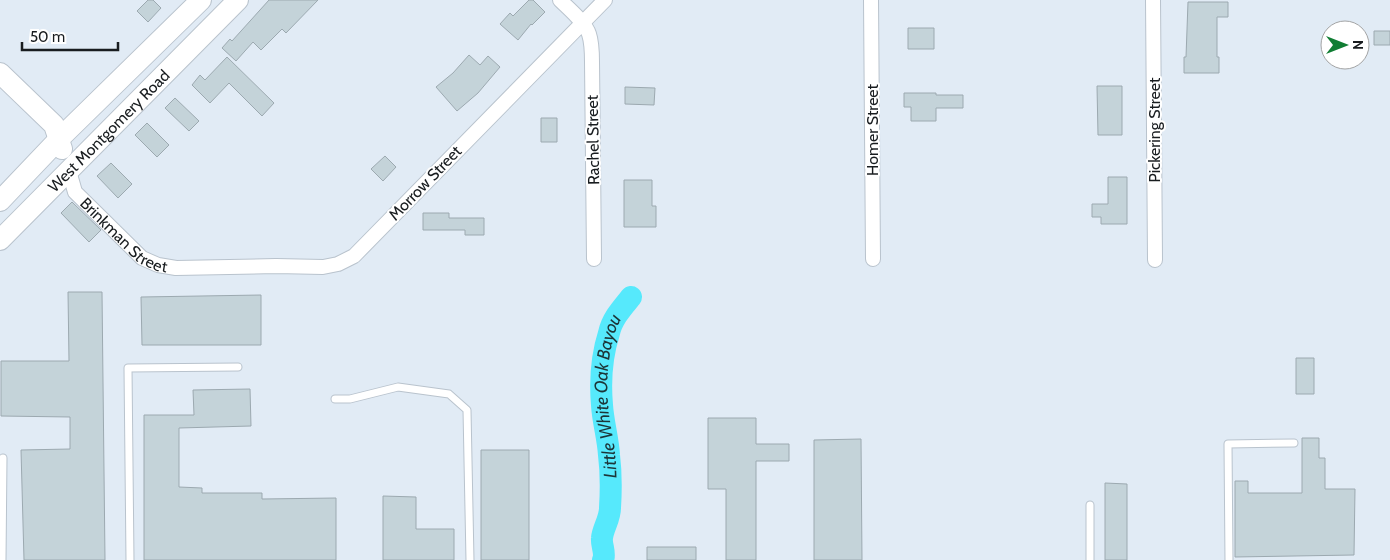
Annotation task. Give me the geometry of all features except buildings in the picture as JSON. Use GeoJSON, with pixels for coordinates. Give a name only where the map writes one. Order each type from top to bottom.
{"type":"FeatureCollection","features":[{"type":"Feature","properties":{"kind":"main road","name":"West Montgomery Road"},"geometry":{"type":"LineString","coordinates":[[0,201],[59,139],[201,0]]}},
{"type":"Feature","properties":{"kind":"main road","name":"West Montgomery Road"},"geometry":{"type":"LineString","coordinates":[[0,240],[238,0]]}},
{"type":"Feature","properties":{"kind":"main road","name":"Brinkman Street"},"geometry":{"type":"LineString","coordinates":[[0,73],[54,125],[69,171]]}},
{"type":"Feature","properties":{"kind":"street"},"geometry":{"type":"LineString","coordinates":[[560,0],[582,23]]}},
{"type":"Feature","properties":{"kind":"street","name":"Morrow Street"},"geometry":{"type":"LineString","coordinates":[[202,267],[323,267],[338,264],[354,256],[605,0]]}},
{"type":"Feature","properties":{"kind":"street","name":"Homer Street"},"geometry":{"type":"LineString","coordinates":[[871,0],[872,259]]}},
{"type":"Feature","properties":{"kind":"street","name":"Pickering Street"},"geometry":{"type":"LineString","coordinates":[[1153,0],[1155,260]]}},
{"type":"Feature","properties":{"kind":"street","name":"Rachel Street"},"geometry":{"type":"LineString","coordinates":[[582,23],[589,33],[592,62],[594,259]]}},
{"type":"Feature","properties":{"kind":"street","name":"Brinkman Street"},"geometry":{"type":"LineString","coordinates":[[69,171],[75,192],[142,258],[158,265],[176,268],[202,267]]}},
{"type":"Feature","properties":{"kind":"lane"},"geometry":{"type":"LineString","coordinates":[[130,560],[128,368],[238,367]]}},
{"type":"Feature","properties":{"kind":"lane"},"geometry":{"type":"LineString","coordinates":[[335,399],[350,399],[398,388],[449,394],[467,410],[470,560]]}},
{"type":"Feature","properties":{"kind":"lane"},"geometry":{"type":"LineString","coordinates":[[1229,560],[1228,444],[1294,443]]}},
{"type":"Feature","properties":{"kind":"lane"},"geometry":{"type":"LineString","coordinates":[[2,560],[4,458]]}},
{"type":"Feature","properties":{"kind":"lane"},"geometry":{"type":"LineString","coordinates":[[1090,506],[1090,560]]}},
{"type":"Feature","properties":{"kind":"waterway","name":"Little White Oak Bayou"},"geometry":{"type":"LineString","coordinates":[[603,560],[602,538],[610,512],[611,482],[603,418],[602,369],[612,323],[631,297]]}}]}
